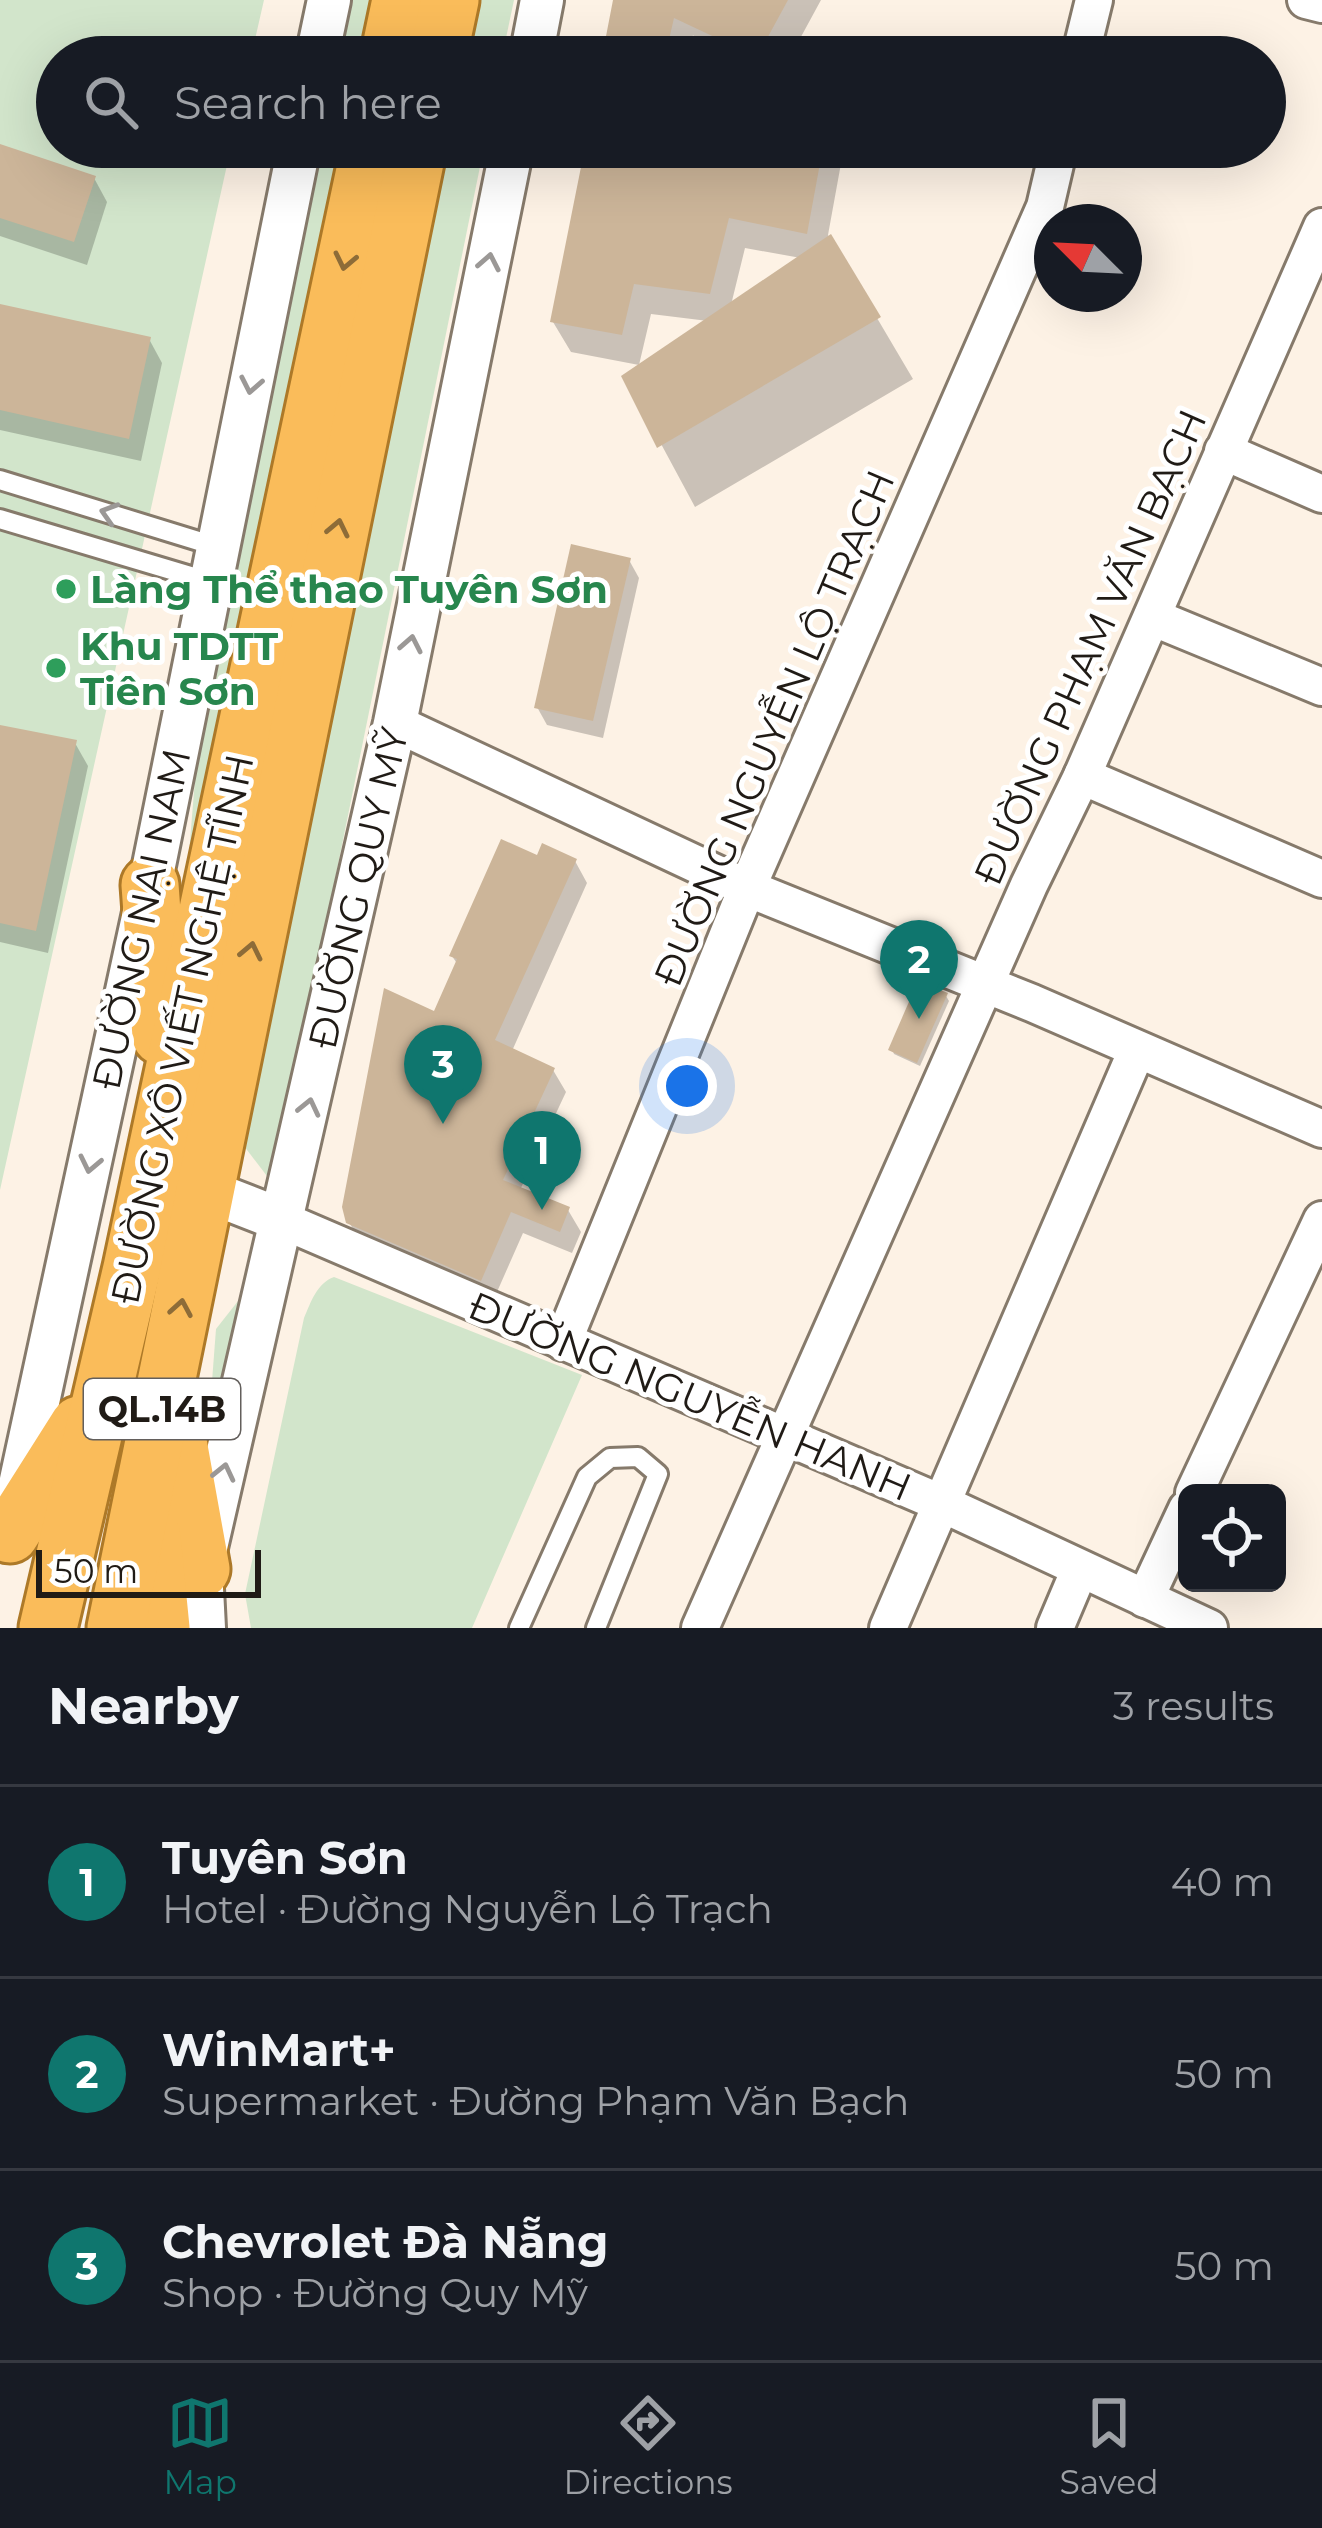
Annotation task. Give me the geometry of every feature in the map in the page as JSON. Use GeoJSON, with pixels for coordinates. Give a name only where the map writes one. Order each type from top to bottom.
{"type":"FeatureCollection","features":[{"type":"Feature","properties":{"kind":"highway"},"geometry":{"type":"LineString","coordinates":[[393,36],[401,0]]}},
{"type":"Feature","properties":{"kind":"highway"},"geometry":{"type":"LineString","coordinates":[[443,36],[451,0]]}},
{"type":"Feature","properties":{"kind":"highway","name":"ĐƯỜNG XÔ VIẾT NGHỆ TĨNH"},"geometry":{"type":"LineString","coordinates":[[48,1628],[133,1268],[366,168]]}},
{"type":"Feature","properties":{"kind":"highway","name":"ĐƯỜNG XÔ VIẾT NGHỆ TĨNH"},"geometry":{"type":"LineString","coordinates":[[116,1628],[414,168]]}},
{"type":"Feature","properties":{"kind":"highway"},"geometry":{"type":"LineString","coordinates":[[150,885],[166,1099]]}},
{"type":"Feature","properties":{"kind":"highway"},"geometry":{"type":"LineString","coordinates":[[167,1384],[201,1569]]}},
{"type":"Feature","properties":{"kind":"highway"},"geometry":{"type":"LineString","coordinates":[[5,1540],[104,1385]]}},
{"type":"Feature","properties":{"kind":"highway"},"geometry":{"type":"LineString","coordinates":[[146,1477],[161,1628]]}},
{"type":"Feature","properties":{"kind":"street"},"geometry":{"type":"LineString","coordinates":[[321,36],[329,0]]}},
{"type":"Feature","properties":{"kind":"street"},"geometry":{"type":"LineString","coordinates":[[535,36],[542,0]]}},
{"type":"Feature","properties":{"kind":"street"},"geometry":{"type":"LineString","coordinates":[[1085,36],[1094,0]]}},
{"type":"Feature","properties":{"kind":"street"},"geometry":{"type":"LineString","coordinates":[[1306,0],[1322,4]]}},
{"type":"Feature","properties":{"kind":"street","name":"ĐƯỜNG NẠI NAM"},"geometry":{"type":"LineString","coordinates":[[5,1540],[150,885],[295,168]]}},
{"type":"Feature","properties":{"kind":"street","name":"ĐƯỜNG QUY MỸ"},"geometry":{"type":"LineString","coordinates":[[204,1628],[201,1569],[395,723],[508,168]]}},
{"type":"Feature","properties":{"kind":"street","name":"ĐƯỜNG NGUYỄN LỘ TRẠCH"},"geometry":{"type":"LineString","coordinates":[[563,1342],[747,889],[1045,207],[1054,168]]}},
{"type":"Feature","properties":{"kind":"street","name":"ĐƯỜNG PHẠM VĂN BẠCH"},"geometry":{"type":"LineString","coordinates":[[700,1628],[1082,776],[1322,226]]}},
{"type":"Feature","properties":{"kind":"street"},"geometry":{"type":"LineString","coordinates":[[1223,451],[1322,494]]}},
{"type":"Feature","properties":{"kind":"street"},"geometry":{"type":"LineString","coordinates":[[1152,617],[1322,687]]}},
{"type":"Feature","properties":{"kind":"street"},"geometry":{"type":"LineString","coordinates":[[395,723],[747,889],[986,984],[1322,1129]]}},
{"type":"Feature","properties":{"kind":"street"},"geometry":{"type":"LineString","coordinates":[[1082,776],[1322,879]]}},
{"type":"Feature","properties":{"kind":"street"},"geometry":{"type":"LineString","coordinates":[[888,1628],[1137,1050]]}},
{"type":"Feature","properties":{"kind":"street","name":"ĐƯỜNG NGUYỄN HANH"},"geometry":{"type":"LineString","coordinates":[[202,1189],[943,1504],[1162,1614],[1209,1628]]}},
{"type":"Feature","properties":{"kind":"street"},"geometry":{"type":"LineString","coordinates":[[1199,1484],[1322,1220]]}},
{"type":"Feature","properties":{"kind":"street"},"geometry":{"type":"LineString","coordinates":[[1162,1614],[1178,1547]]}},
{"type":"Feature","properties":{"kind":"street"},"geometry":{"type":"LineString","coordinates":[[1054,1628],[1080,1569]]}},
{"type":"Feature","properties":{"kind":"lane"},"geometry":{"type":"LineString","coordinates":[[0,480],[214,564]]}},
{"type":"Feature","properties":{"kind":"lane"},"geometry":{"type":"LineString","coordinates":[[0,519],[214,564]]}},
{"type":"Feature","properties":{"kind":"lane"},"geometry":{"type":"LineString","coordinates":[[519,1628],[587,1477],[610,1458],[638,1457],[658,1474],[596,1628]]}},
{"type":"Feature","properties":{"kind":"green space","name":"Làng Thể thao Tuyên Sơn"},"geometry":{"type":"Polygon","coordinates":[[[0,0],[264,0],[256,36],[36,36],[36,168],[226,168],[0,1190],[0,0]]]}},
{"type":"Feature","properties":{"kind":"green space"},"geometry":{"type":"Polygon","coordinates":[[[353,0],[377,0],[369,36],[345,36],[353,0]]]}},
{"type":"Feature","properties":{"kind":"green space"},"geometry":{"type":"Polygon","coordinates":[[[474,0],[514,0],[506,36],[465,36],[474,0]]]}},
{"type":"Feature","properties":{"kind":"green space"},"geometry":{"type":"Polygon","coordinates":[[[318,168],[342,168],[183,928],[199,730],[318,168]]]}},
{"type":"Feature","properties":{"kind":"green space"},"geometry":{"type":"Polygon","coordinates":[[[438,168],[480,168],[273,1184],[244,1146],[438,168]]]}},
{"type":"Feature","properties":{"kind":"green space"},"geometry":{"type":"Polygon","coordinates":[[[334,1277],[582,1375],[472,1628],[251,1628],[245,1594],[304,1318],[319,1288],[334,1277]]]}},
{"type":"Feature","properties":{"kind":"green space"},"geometry":{"type":"Polygon","coordinates":[[[253,1282],[204,1486],[216,1329],[253,1282]]]}},
{"type":"Feature","properties":{"kind":"building"},"geometry":{"type":"Polygon","coordinates":[[[613,0],[788,0],[768,36],[712,36],[674,18],[670,36],[606,36],[613,0]]]}},
{"type":"Feature","properties":{"kind":"building"},"geometry":{"type":"Polygon","coordinates":[[[0,144],[36,156],[36,168],[72,168],[96,176],[74,242],[0,218],[0,144]]]}},
{"type":"Feature","properties":{"kind":"building"},"geometry":{"type":"Polygon","coordinates":[[[581,168],[819,168],[807,234],[729,218],[710,294],[634,284],[622,335],[550,322],[581,168]]]}},
{"type":"Feature","properties":{"kind":"building"},"geometry":{"type":"Polygon","coordinates":[[[831,234],[881,317],[657,448],[621,376],[831,234]]]}},
{"type":"Feature","properties":{"kind":"building"},"geometry":{"type":"Polygon","coordinates":[[[0,304],[151,337],[129,439],[0,410],[0,304]]]}},
{"type":"Feature","properties":{"kind":"building"},"geometry":{"type":"Polygon","coordinates":[[[571,544],[631,558],[593,721],[534,708],[571,544]]]}},
{"type":"Feature","properties":{"kind":"building"},"geometry":{"type":"Polygon","coordinates":[[[0,725],[77,740],[36,931],[0,923],[0,725]]]}},
{"type":"Feature","properties":{"kind":"building"},"geometry":{"type":"Polygon","coordinates":[[[501,839],[537,855],[542,843],[577,859],[495,1040],[555,1068],[503,1180],[570,1207],[560,1232],[511,1212],[481,1281],[346,1223],[342,1207],[384,988],[434,1011],[457,959],[449,956],[501,839]]]}},
{"type":"Feature","properties":{"kind":"building"},"geometry":{"type":"Polygon","coordinates":[[[918,981],[948,993],[917,1063],[888,1050],[918,981]]]}},
{"type":"Feature","properties":{"kind":"place","name":"Làng Thể thao Tuyên Sơn"},"geometry":{"type":"Point","coordinates":[66,589]}},
{"type":"Feature","properties":{"kind":"place","name":"Khu TDTT Tiên Sơn"},"geometry":{"type":"Point","coordinates":[56,668]}},
{"type":"Feature","properties":{"kind":"place","name":"WinMart+"},"geometry":{"type":"Point","coordinates":[919,1019]}},
{"type":"Feature","properties":{"kind":"place","name":"Chevrolet Đà Nẵng"},"geometry":{"type":"Point","coordinates":[443,1124]}},
{"type":"Feature","properties":{"kind":"place","name":"Tuyên Sơn"},"geometry":{"type":"Point","coordinates":[542,1210]}}]}
